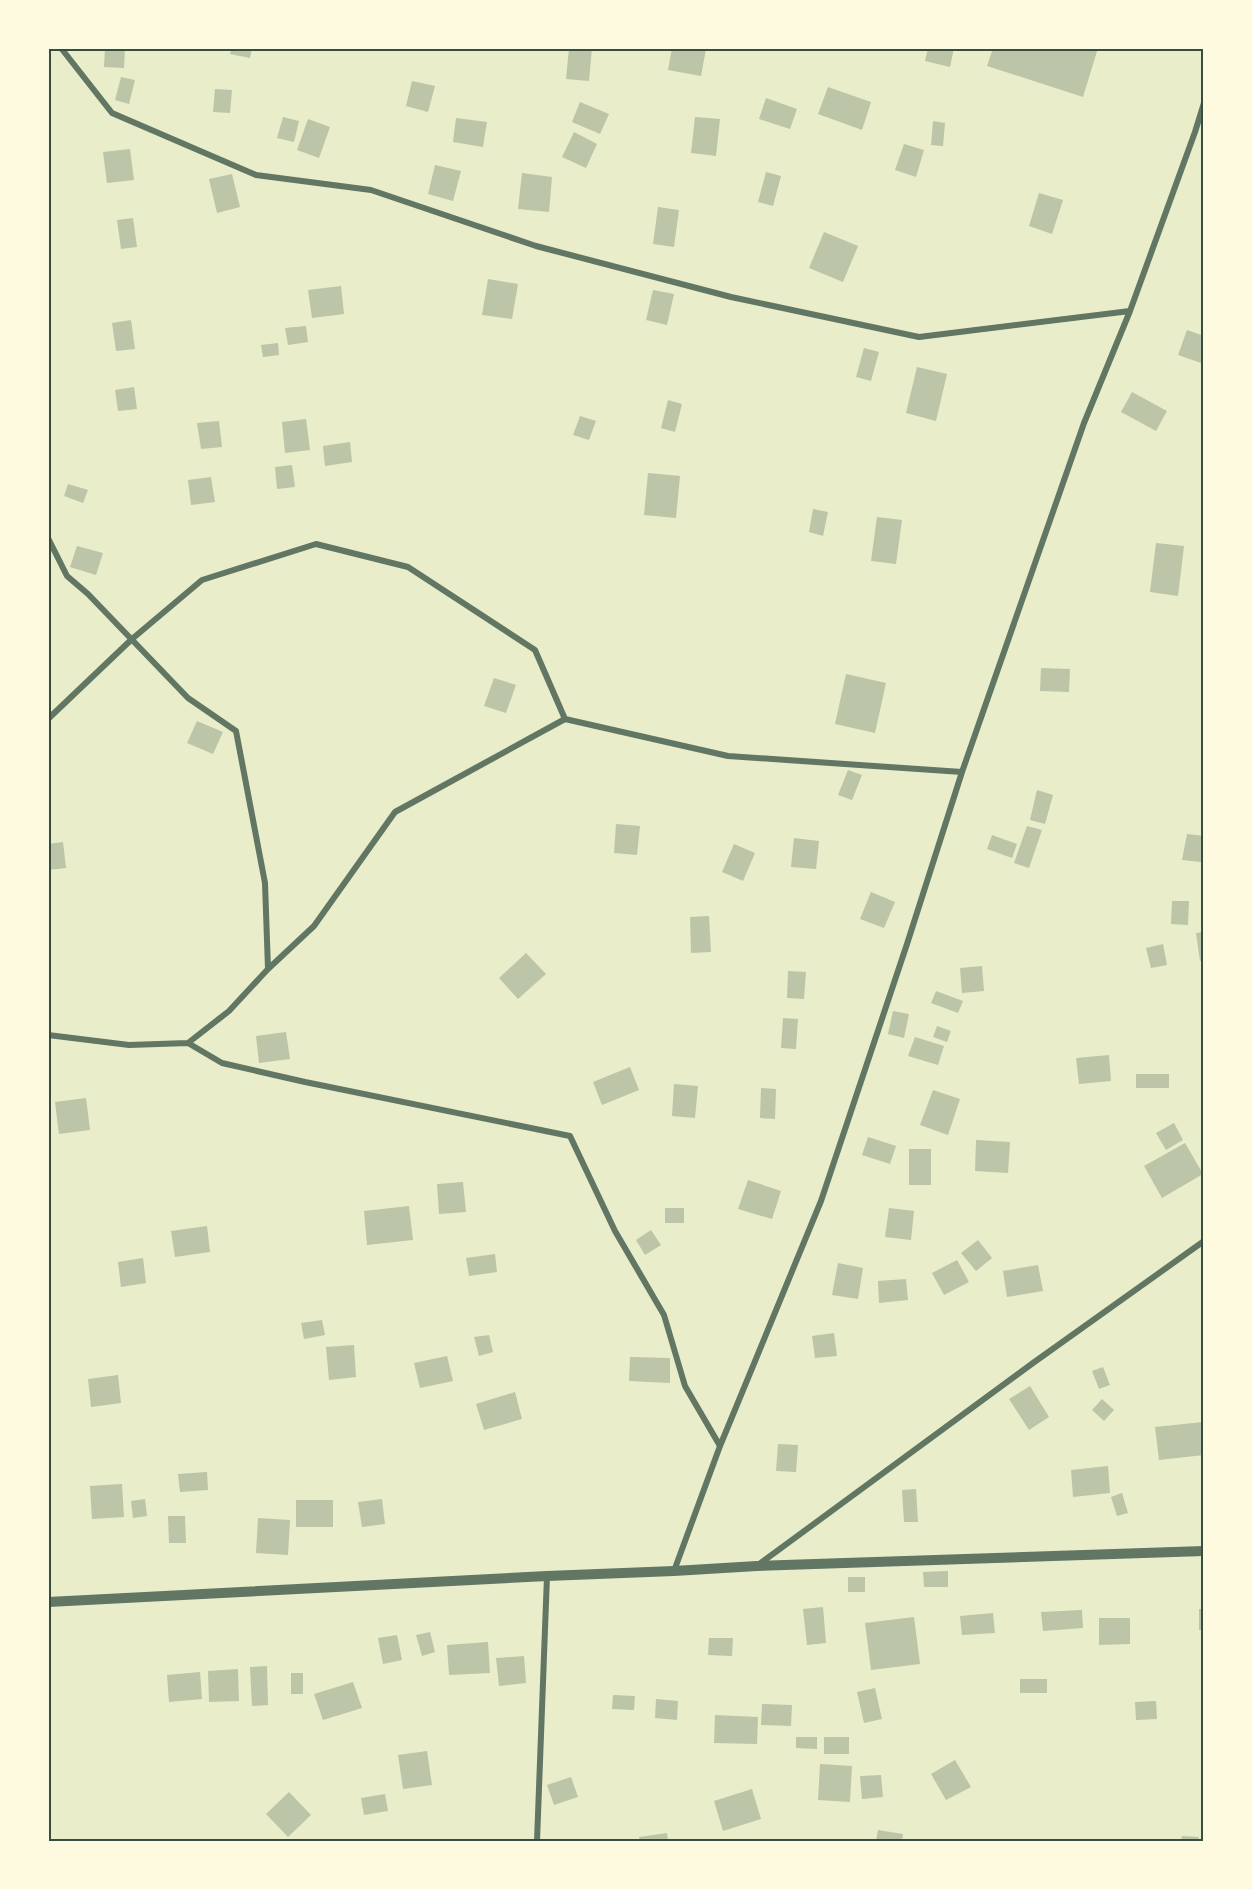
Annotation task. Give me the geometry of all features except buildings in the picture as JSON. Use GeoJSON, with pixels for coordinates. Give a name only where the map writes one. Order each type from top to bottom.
{"type":"FeatureCollection","features":[{"type":"Feature","properties":{"kind":"street"},"geometry":{"type":"LineString","coordinates":[[62,48],[112,113],[256,175],[371,190],[536,246],[731,297],[919,337],[1131,311]]}},
{"type":"Feature","properties":{"kind":"street"},"geometry":{"type":"LineString","coordinates":[[674,1571],[720,1446],[821,1201],[962,772],[1084,423],[1131,311],[1204,103]]}},
{"type":"Feature","properties":{"kind":"street"},"geometry":{"type":"LineString","coordinates":[[48,538],[67,576],[88,594],[188,698],[236,731],[265,883],[268,969]]}},
{"type":"Feature","properties":{"kind":"street"},"geometry":{"type":"LineString","coordinates":[[48,719],[132,639],[202,580],[316,544],[408,567],[535,650],[565,719]]}},
{"type":"Feature","properties":{"kind":"street"},"geometry":{"type":"LineString","coordinates":[[188,1043],[230,1011],[268,969],[314,926],[395,812],[565,719],[728,756],[962,772]]}},
{"type":"Feature","properties":{"kind":"street"},"geometry":{"type":"LineString","coordinates":[[48,1035],[129,1045],[188,1043],[222,1063],[570,1136],[615,1230],[664,1315],[685,1386],[720,1446]]}},
{"type":"Feature","properties":{"kind":"street"},"geometry":{"type":"LineString","coordinates":[[757,1566],[1033,1363],[1204,1241]]}},
{"type":"Feature","properties":{"kind":"street"},"geometry":{"type":"LineString","coordinates":[[48,1602],[757,1566],[1204,1551]]}},
{"type":"Feature","properties":{"kind":"street"},"geometry":{"type":"LineString","coordinates":[[537,1841],[547,1576]]}}]}
